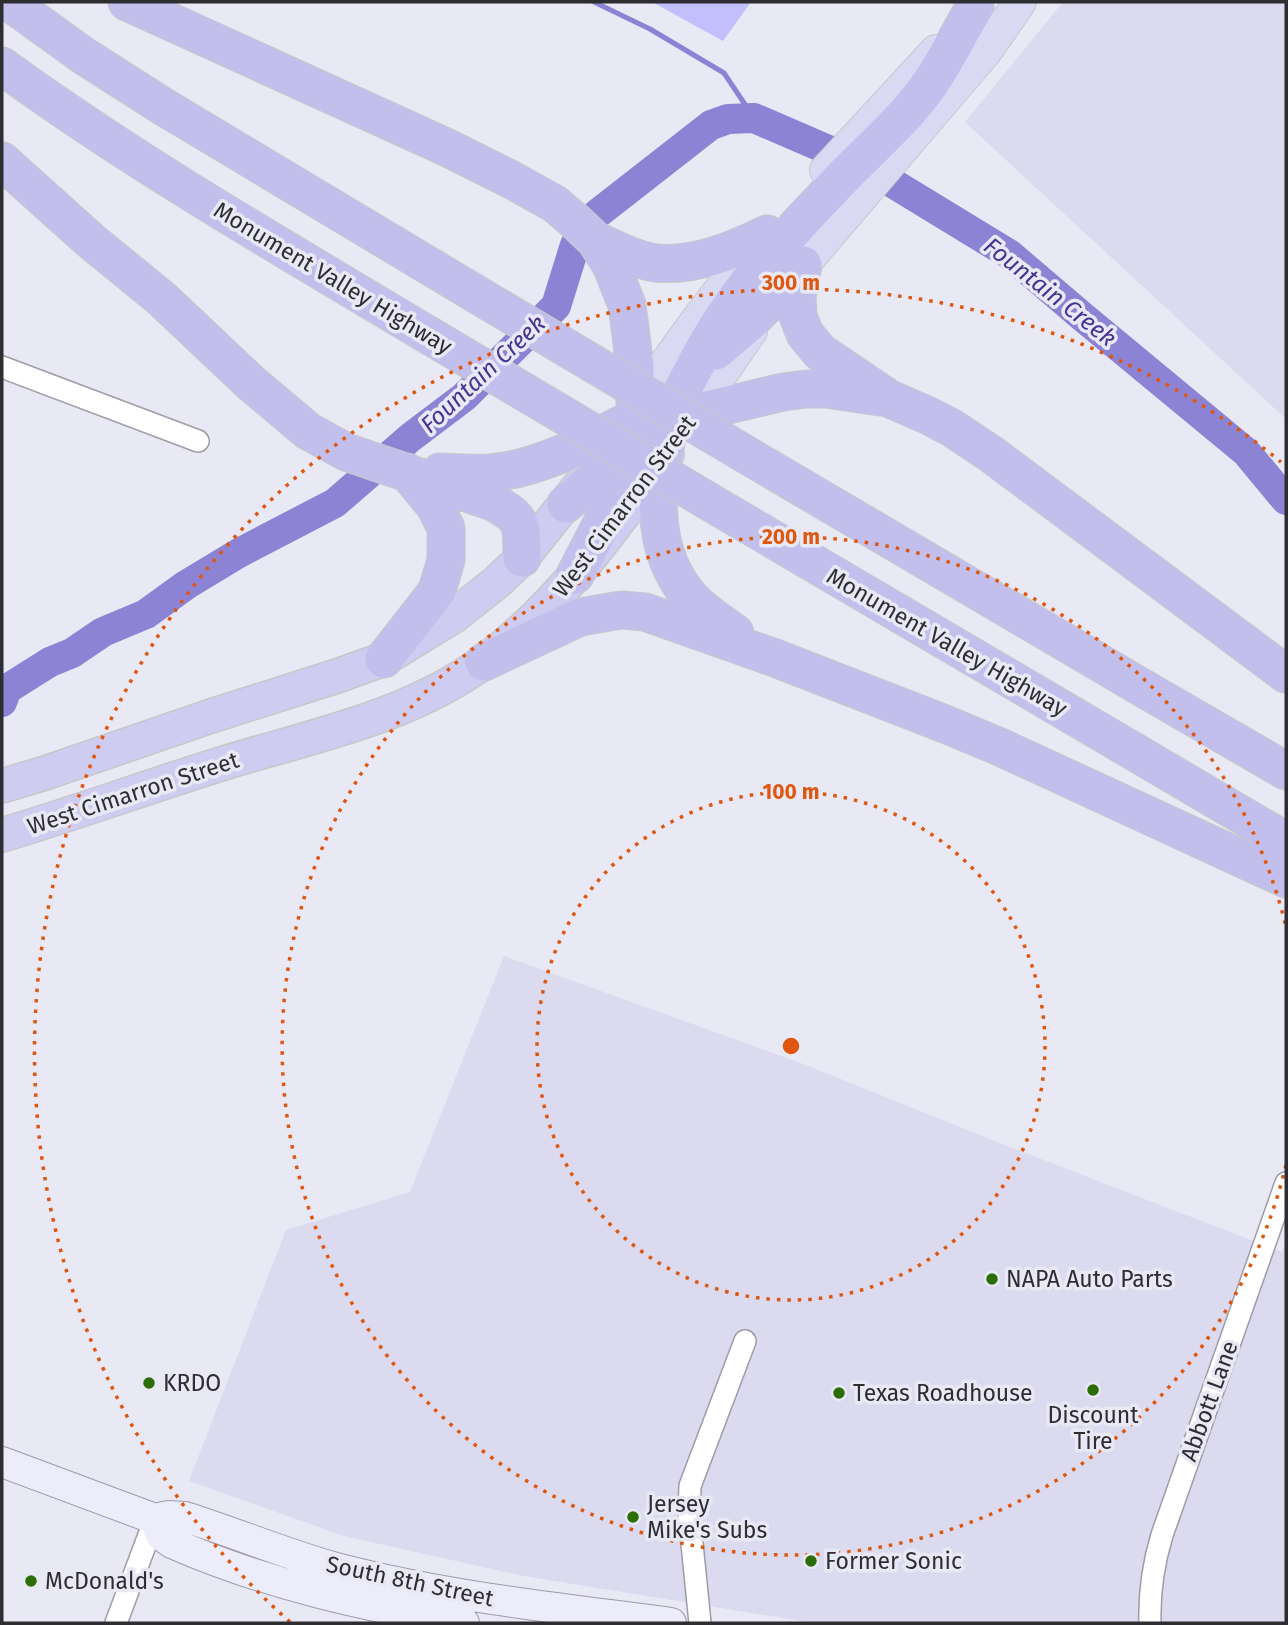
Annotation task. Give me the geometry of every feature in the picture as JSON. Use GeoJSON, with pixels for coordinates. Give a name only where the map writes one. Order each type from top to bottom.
{"type":"FeatureCollection","features":[{"type":"Feature","properties":{"kind":"highway"},"geometry":{"type":"LineString","coordinates":[[9,2],[84,56],[164,107],[745,454],[1286,771]]}},
{"type":"Feature","properties":{"kind":"highway"},"geometry":{"type":"LineString","coordinates":[[127,2],[448,148],[540,195],[555,204],[628,269]]}},
{"type":"Feature","properties":{"kind":"highway"},"geometry":{"type":"LineString","coordinates":[[775,658],[711,616],[690,597],[673,572],[663,549],[658,518],[659,486],[674,435],[676,407],[721,318],[754,274],[784,257],[901,118],[919,83],[976,4]]}},
{"type":"Feature","properties":{"kind":"highway","name":"Monument Valley Highway"},"geometry":{"type":"LineString","coordinates":[[2,66],[54,104],[173,181],[708,501],[1286,841]]}},
{"type":"Feature","properties":{"kind":"highway"},"geometry":{"type":"LineString","coordinates":[[2,161],[91,241],[162,299],[251,383],[308,431],[346,452],[493,502],[510,511],[521,525],[522,558]]}},
{"type":"Feature","properties":{"kind":"highway"},"geometry":{"type":"LineString","coordinates":[[628,269],[656,263],[689,261],[740,247],[784,257]]}},
{"type":"Feature","properties":{"kind":"highway"},"geometry":{"type":"LineString","coordinates":[[784,257],[797,296],[798,316],[805,334],[820,352],[888,398],[929,415],[999,459],[1286,674]]}},
{"type":"Feature","properties":{"kind":"highway"},"geometry":{"type":"LineString","coordinates":[[575,575],[605,517],[630,426],[635,368],[627,305],[628,269]]}},
{"type":"Feature","properties":{"kind":"highway"},"geometry":{"type":"LineString","coordinates":[[566,504],[604,470],[630,426],[692,372]]}},
{"type":"Feature","properties":{"kind":"highway"},"geometry":{"type":"LineString","coordinates":[[428,480],[491,473],[531,465],[630,426],[674,435],[707,411],[783,392],[826,389],[888,398]]}},
{"type":"Feature","properties":{"kind":"highway","name":"West Cimarron Street"},"geometry":{"type":"LineString","coordinates":[[2,835],[362,722],[403,708],[446,687],[484,662],[520,633],[575,575],[674,435]]}},
{"type":"Feature","properties":{"kind":"highway"},"geometry":{"type":"LineString","coordinates":[[384,659],[437,591],[446,560],[446,528],[435,506],[428,480]]}},
{"type":"Feature","properties":{"kind":"highway","name":"West Cimarron Street"},"geometry":{"type":"LineString","coordinates":[[2,786],[337,677],[384,659],[454,616],[497,582],[522,558],[566,504]]}},
{"type":"Feature","properties":{"kind":"highway"},"geometry":{"type":"LineString","coordinates":[[484,662],[580,617],[621,610],[645,612],[775,658],[978,737],[1286,879]]}},
{"type":"Feature","properties":{"kind":"main road","name":"West Cimarron Street"},"geometry":{"type":"LineString","coordinates":[[674,435],[749,334],[784,257],[986,51],[1020,2]]}},
{"type":"Feature","properties":{"kind":"main road","name":"West Cimarron Street"},"geometry":{"type":"LineString","coordinates":[[630,426],[691,327],[733,272],[784,257]]}},
{"type":"Feature","properties":{"kind":"main road","name":"South 8th Street"},"geometry":{"type":"LineString","coordinates":[[2,1462],[155,1519],[185,1517],[322,1564],[507,1601],[671,1623]]}},
{"type":"Feature","properties":{"kind":"main road","name":"South 8th Street"},"geometry":{"type":"LineString","coordinates":[[155,1519],[161,1535],[173,1543],[261,1576],[343,1599],[464,1623]]}},
{"type":"Feature","properties":{"kind":"street"},"geometry":{"type":"LineString","coordinates":[[2,367],[198,441]]}},
{"type":"Feature","properties":{"kind":"street","name":"Abbott Lane"},"geometry":{"type":"LineString","coordinates":[[1150,1623],[1151,1580],[1155,1556],[1286,1183]]}},
{"type":"Feature","properties":{"kind":"street"},"geometry":{"type":"LineString","coordinates":[[700,1623],[689,1514],[690,1486],[745,1341]]}},
{"type":"Feature","properties":{"kind":"street"},"geometry":{"type":"LineString","coordinates":[[116,1623],[155,1519]]}},
{"type":"Feature","properties":{"kind":"shaded area"},"geometry":{"type":"Polygon","coordinates":[[[652,2],[751,2],[723,41],[652,2]]]}},
{"type":"Feature","properties":{"kind":"shaded area"},"geometry":{"type":"Polygon","coordinates":[[[1063,2],[1286,2],[1286,419],[965,122],[1063,2]]]}},
{"type":"Feature","properties":{"kind":"shaded area"},"geometry":{"type":"Polygon","coordinates":[[[504,956],[806,1065],[1282,1252],[1286,1240],[1286,1623],[814,1623],[524,1576],[344,1536],[189,1481],[286,1230],[410,1192],[504,956]]]}},
{"type":"Feature","properties":{"kind":"waterway"},"geometry":{"type":"LineString","coordinates":[[594,2],[650,29],[724,73],[754,118]]}},
{"type":"Feature","properties":{"kind":"waterway","name":"Fountain Creek"},"geometry":{"type":"LineString","coordinates":[[2,702],[7,689],[50,662],[72,653],[103,632],[146,614],[186,585],[239,553],[335,503],[411,437],[464,397],[556,306],[575,245],[597,214],[711,125],[728,119],[754,118],[863,165],[1009,254],[1246,452],[1286,500]]}},
{"type":"Feature","properties":{"kind":"place","name":"NAPA Auto Parts"},"geometry":{"type":"Point","coordinates":[992,1279]}},
{"type":"Feature","properties":{"kind":"place","name":"KRDO"},"geometry":{"type":"Point","coordinates":[149,1383]}},
{"type":"Feature","properties":{"kind":"place","name":"Discount Tire"},"geometry":{"type":"Point","coordinates":[1093,1390]}},
{"type":"Feature","properties":{"kind":"place","name":"Texas Roadhouse"},"geometry":{"type":"Point","coordinates":[839,1393]}},
{"type":"Feature","properties":{"kind":"place","name":"Jersey Mike's Subs"},"geometry":{"type":"Point","coordinates":[633,1517]}},
{"type":"Feature","properties":{"kind":"place","name":"Former Sonic"},"geometry":{"type":"Point","coordinates":[811,1561]}},
{"type":"Feature","properties":{"kind":"place","name":"McDonald's"},"geometry":{"type":"Point","coordinates":[31,1581]}}]}
